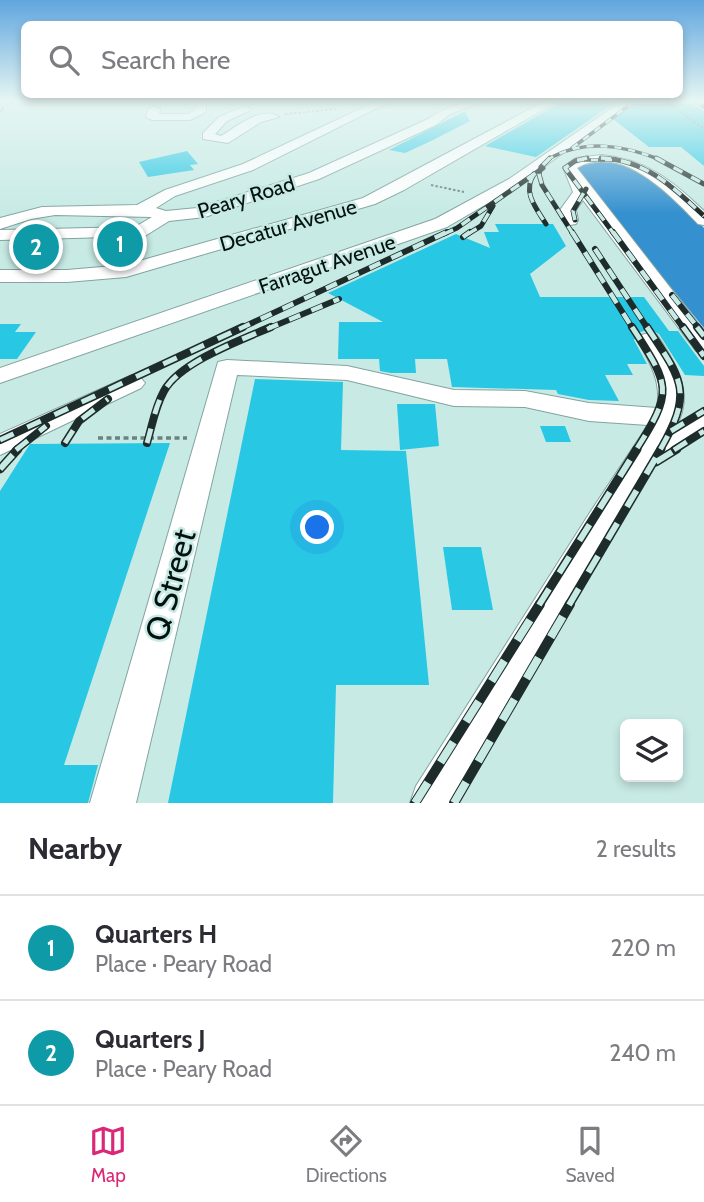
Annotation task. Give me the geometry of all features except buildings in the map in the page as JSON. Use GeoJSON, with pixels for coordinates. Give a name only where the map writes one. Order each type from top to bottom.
{"type":"FeatureCollection","features":[{"type":"Feature","properties":{"kind":"street"},"geometry":{"type":"LineString","coordinates":[[0,224],[35,211],[117,212],[143,208],[170,193],[248,167],[311,138]]}},
{"type":"Feature","properties":{"kind":"street","name":"Peary Road"},"geometry":{"type":"LineString","coordinates":[[0,235],[139,232],[165,216],[199,213],[314,176],[396,138]]}},
{"type":"Feature","properties":{"kind":"street","name":"Decatur Avenue"},"geometry":{"type":"LineString","coordinates":[[0,276],[96,275],[155,264],[369,201],[400,187],[486,138]]}},
{"type":"Feature","properties":{"kind":"street","name":"Farragut Avenue"},"geometry":{"type":"LineString","coordinates":[[0,376],[420,231],[478,205],[552,159],[579,138]]}},
{"type":"Feature","properties":{"kind":"street"},"geometry":{"type":"LineString","coordinates":[[552,159],[574,149],[597,147],[644,156]]}},
{"type":"Feature","properties":{"kind":"street"},"geometry":{"type":"LineString","coordinates":[[704,220],[652,172],[633,164],[608,160],[577,162],[570,167],[580,185],[704,346]]}},
{"type":"Feature","properties":{"kind":"street"},"geometry":{"type":"LineString","coordinates":[[569,219],[568,209],[581,192],[580,185]]}},
{"type":"Feature","properties":{"kind":"street"},"geometry":{"type":"LineString","coordinates":[[143,208],[165,216]]}},
{"type":"Feature","properties":{"kind":"street"},"geometry":{"type":"LineString","coordinates":[[433,803],[600,523],[667,418],[673,398],[671,380],[649,340]]}},
{"type":"Feature","properties":{"kind":"street","name":"Q Street"},"geometry":{"type":"LineString","coordinates":[[113,803],[227,367],[347,373],[454,398],[525,400],[589,412],[667,418]]}},
{"type":"Feature","properties":{"kind":"street"},"geometry":{"type":"LineString","coordinates":[[0,445],[132,383]]}},
{"type":"Feature","properties":{"kind":"street"},"geometry":{"type":"LineString","coordinates":[[634,473],[652,453],[704,421]]}},
{"type":"Feature","properties":{"kind":"path"},"geometry":{"type":"LineString","coordinates":[[429,184],[468,193]]}},
{"type":"Feature","properties":{"kind":"path"},"geometry":{"type":"LineString","coordinates":[[98,438],[197,438]]}},
{"type":"Feature","properties":{"kind":"water"},"geometry":{"type":"Polygon","coordinates":[[[601,162],[618,164],[646,176],[670,194],[704,228],[704,328],[577,172],[579,166],[601,162]]]}},
{"type":"Feature","properties":{"kind":"pier"},"geometry":{"type":"Polygon","coordinates":[[[704,494],[704,668],[701,665],[685,530],[704,494]]]}},
{"type":"Feature","properties":{"kind":"railway"},"geometry":{"type":"LineString","coordinates":[[572,148],[585,138]]}},
{"type":"Feature","properties":{"kind":"railway"},"geometry":{"type":"LineString","coordinates":[[549,159],[575,149],[603,146],[658,159]]}},
{"type":"Feature","properties":{"kind":"railway"},"geometry":{"type":"LineString","coordinates":[[579,160],[587,158]]}},
{"type":"Feature","properties":{"kind":"railway"},"geometry":{"type":"LineString","coordinates":[[601,158],[617,160]]}},
{"type":"Feature","properties":{"kind":"railway"},"geometry":{"type":"LineString","coordinates":[[540,170],[549,159]]}},
{"type":"Feature","properties":{"kind":"railway"},"geometry":{"type":"LineString","coordinates":[[658,159],[704,184]]}},
{"type":"Feature","properties":{"kind":"railway"},"geometry":{"type":"LineString","coordinates":[[579,160],[617,160]]}},
{"type":"Feature","properties":{"kind":"railway"},"geometry":{"type":"LineString","coordinates":[[579,160],[565,168],[584,193]]}},
{"type":"Feature","properties":{"kind":"railway"},"geometry":{"type":"LineString","coordinates":[[617,160],[658,177],[704,216]]}},
{"type":"Feature","properties":{"kind":"railway"},"geometry":{"type":"LineString","coordinates":[[534,174],[540,170]]}},
{"type":"Feature","properties":{"kind":"railway"},"geometry":{"type":"LineString","coordinates":[[540,170],[542,185],[573,234]]}},
{"type":"Feature","properties":{"kind":"railway"},"geometry":{"type":"LineString","coordinates":[[444,234],[457,228],[534,174]]}},
{"type":"Feature","properties":{"kind":"railway"},"geometry":{"type":"LineString","coordinates":[[534,174],[529,187],[530,194],[546,224]]}},
{"type":"Feature","properties":{"kind":"railway"},"geometry":{"type":"LineString","coordinates":[[584,193],[586,189]]}},
{"type":"Feature","properties":{"kind":"railway"},"geometry":{"type":"LineString","coordinates":[[575,220],[573,211],[584,193]]}},
{"type":"Feature","properties":{"kind":"railway"},"geometry":{"type":"LineString","coordinates":[[584,193],[614,234]]}},
{"type":"Feature","properties":{"kind":"railway"},"geometry":{"type":"LineString","coordinates":[[468,234],[481,226],[493,206]]}},
{"type":"Feature","properties":{"kind":"railway"},"geometry":{"type":"LineString","coordinates":[[239,329],[447,232]]}},
{"type":"Feature","properties":{"kind":"railway"},"geometry":{"type":"LineString","coordinates":[[463,237],[470,232]]}},
{"type":"Feature","properties":{"kind":"railway"},"geometry":{"type":"LineString","coordinates":[[572,232],[633,329]]}},
{"type":"Feature","properties":{"kind":"railway"},"geometry":{"type":"LineString","coordinates":[[613,232],[684,329]]}},
{"type":"Feature","properties":{"kind":"railway"},"geometry":{"type":"LineString","coordinates":[[595,249],[648,329]]}},
{"type":"Feature","properties":{"kind":"railway"},"geometry":{"type":"LineString","coordinates":[[672,295],[699,329]]}},
{"type":"Feature","properties":{"kind":"railway"},"geometry":{"type":"LineString","coordinates":[[267,329],[339,299]]}},
{"type":"Feature","properties":{"kind":"railway"},"geometry":{"type":"LineString","coordinates":[[0,440],[243,327]]}},
{"type":"Feature","properties":{"kind":"railway"},"geometry":{"type":"LineString","coordinates":[[147,443],[158,403],[172,380],[197,361],[271,327]]}},
{"type":"Feature","properties":{"kind":"railway"},"geometry":{"type":"LineString","coordinates":[[632,327],[654,363],[662,388],[657,414],[636,450]]}},
{"type":"Feature","properties":{"kind":"railway"},"geometry":{"type":"LineString","coordinates":[[647,327],[669,360],[679,386],[677,413],[660,450]]}},
{"type":"Feature","properties":{"kind":"railway"},"geometry":{"type":"LineString","coordinates":[[683,327],[704,356]]}},
{"type":"Feature","properties":{"kind":"railway"},"geometry":{"type":"LineString","coordinates":[[697,327],[704,336]]}},
{"type":"Feature","properties":{"kind":"railway"},"geometry":{"type":"LineString","coordinates":[[65,443],[79,421],[108,399]]}},
{"type":"Feature","properties":{"kind":"railway"},"geometry":{"type":"LineString","coordinates":[[671,431],[704,411]]}},
{"type":"Feature","properties":{"kind":"railway"},"geometry":{"type":"LineString","coordinates":[[16,450],[46,426]]}},
{"type":"Feature","properties":{"kind":"railway"},"geometry":{"type":"LineString","coordinates":[[674,450],[704,431]]}},
{"type":"Feature","properties":{"kind":"railway"},"geometry":{"type":"LineString","coordinates":[[0,469],[18,449]]}},
{"type":"Feature","properties":{"kind":"railway"},"geometry":{"type":"LineString","coordinates":[[539,605],[637,449]]}},
{"type":"Feature","properties":{"kind":"railway"},"geometry":{"type":"LineString","coordinates":[[569,605],[661,449]]}},
{"type":"Feature","properties":{"kind":"railway"},"geometry":{"type":"LineString","coordinates":[[656,462],[677,449]]}},
{"type":"Feature","properties":{"kind":"railway"},"geometry":{"type":"LineString","coordinates":[[415,803],[540,604]]}},
{"type":"Feature","properties":{"kind":"railway"},"geometry":{"type":"LineString","coordinates":[[454,803],[570,604]]}},
{"type":"Feature","properties":{"kind":"place","name":"Quarters H"},"geometry":{"type":"Point","coordinates":[120,244]}},
{"type":"Feature","properties":{"kind":"place","name":"Quarters J"},"geometry":{"type":"Point","coordinates":[36,247]}}]}
